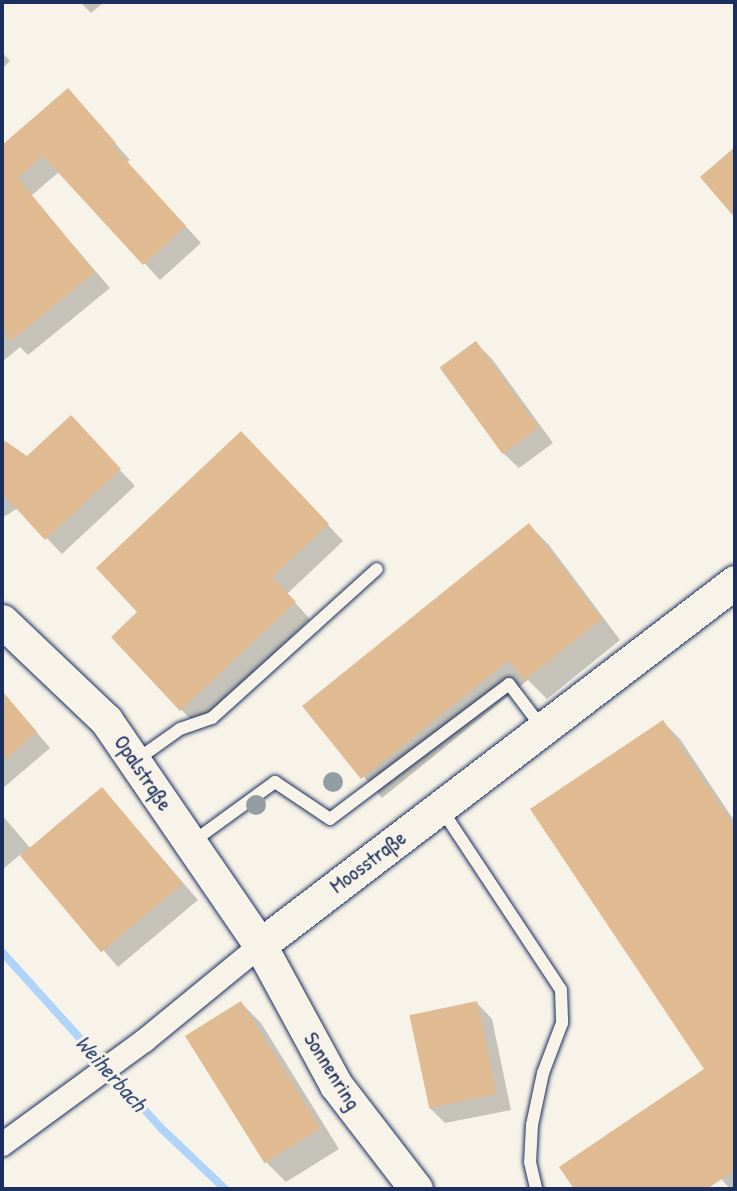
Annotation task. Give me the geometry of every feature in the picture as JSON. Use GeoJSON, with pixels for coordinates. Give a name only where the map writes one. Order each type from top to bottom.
{"type":"FeatureCollection","features":[{"type":"Feature","properties":{"kind":"street","name":"Moosstraße"},"geometry":{"type":"LineString","coordinates":[[2,1143],[144,1040],[260,945],[735,582]]}},
{"type":"Feature","properties":{"kind":"street","name":"Opalstraße"},"geometry":{"type":"LineString","coordinates":[[2,621],[106,720],[260,945]]}},
{"type":"Feature","properties":{"kind":"street","name":"Sonnenring"},"geometry":{"type":"LineString","coordinates":[[260,945],[336,1085],[416,1189]]}},
{"type":"Feature","properties":{"kind":"lane"},"geometry":{"type":"LineString","coordinates":[[135,762],[180,729],[212,718],[377,569]]}},
{"type":"Feature","properties":{"kind":"lane"},"geometry":{"type":"LineString","coordinates":[[190,843],[275,782],[330,819],[509,684],[543,729]]}},
{"type":"Feature","properties":{"kind":"lane"},"geometry":{"type":"LineString","coordinates":[[440,807],[561,990],[562,1023],[544,1073],[532,1125],[530,1162],[536,1189]]}},
{"type":"Feature","properties":{"kind":"building"},"geometry":{"type":"Polygon","coordinates":[[[68,88],[116,143],[113,146],[186,226],[143,265],[43,156],[18,178],[95,272],[11,341],[2,329],[2,145],[68,88]]]}},
{"type":"Feature","properties":{"kind":"building"},"geometry":{"type":"Polygon","coordinates":[[[735,147],[735,218],[700,177],[735,147]]]}},
{"type":"Feature","properties":{"kind":"building"},"geometry":{"type":"Polygon","coordinates":[[[476,341],[539,428],[502,454],[440,367],[476,341]]]}},
{"type":"Feature","properties":{"kind":"building"},"geometry":{"type":"Polygon","coordinates":[[[71,415],[121,469],[45,540],[2,493],[2,439],[27,456],[71,415]]]}},
{"type":"Feature","properties":{"kind":"building"},"geometry":{"type":"Polygon","coordinates":[[[241,431],[329,524],[272,577],[296,602],[180,711],[111,637],[137,612],[96,568],[241,431]]]}},
{"type":"Feature","properties":{"kind":"building"},"geometry":{"type":"Polygon","coordinates":[[[529,523],[602,619],[525,680],[509,660],[361,779],[302,706],[529,523]]]}},
{"type":"Feature","properties":{"kind":"building"},"geometry":{"type":"Polygon","coordinates":[[[2,691],[37,732],[2,762],[2,691]]]}},
{"type":"Feature","properties":{"kind":"building"},"geometry":{"type":"Polygon","coordinates":[[[663,720],[735,827],[735,1170],[707,1189],[574,1189],[559,1167],[704,1069],[530,809],[663,720]]]}},
{"type":"Feature","properties":{"kind":"building"},"geometry":{"type":"Polygon","coordinates":[[[102,787],[183,884],[101,952],[20,856],[102,787]]]}},
{"type":"Feature","properties":{"kind":"building"},"geometry":{"type":"Polygon","coordinates":[[[241,1001],[320,1128],[265,1163],[185,1036],[241,1001]]]}},
{"type":"Feature","properties":{"kind":"building"},"geometry":{"type":"Polygon","coordinates":[[[477,1001],[497,1094],[429,1108],[410,1015],[477,1001]]]}},
{"type":"Feature","properties":{"kind":"waterway","name":"Weiherbach"},"geometry":{"type":"LineString","coordinates":[[2,952],[161,1128],[225,1189]]}}]}
